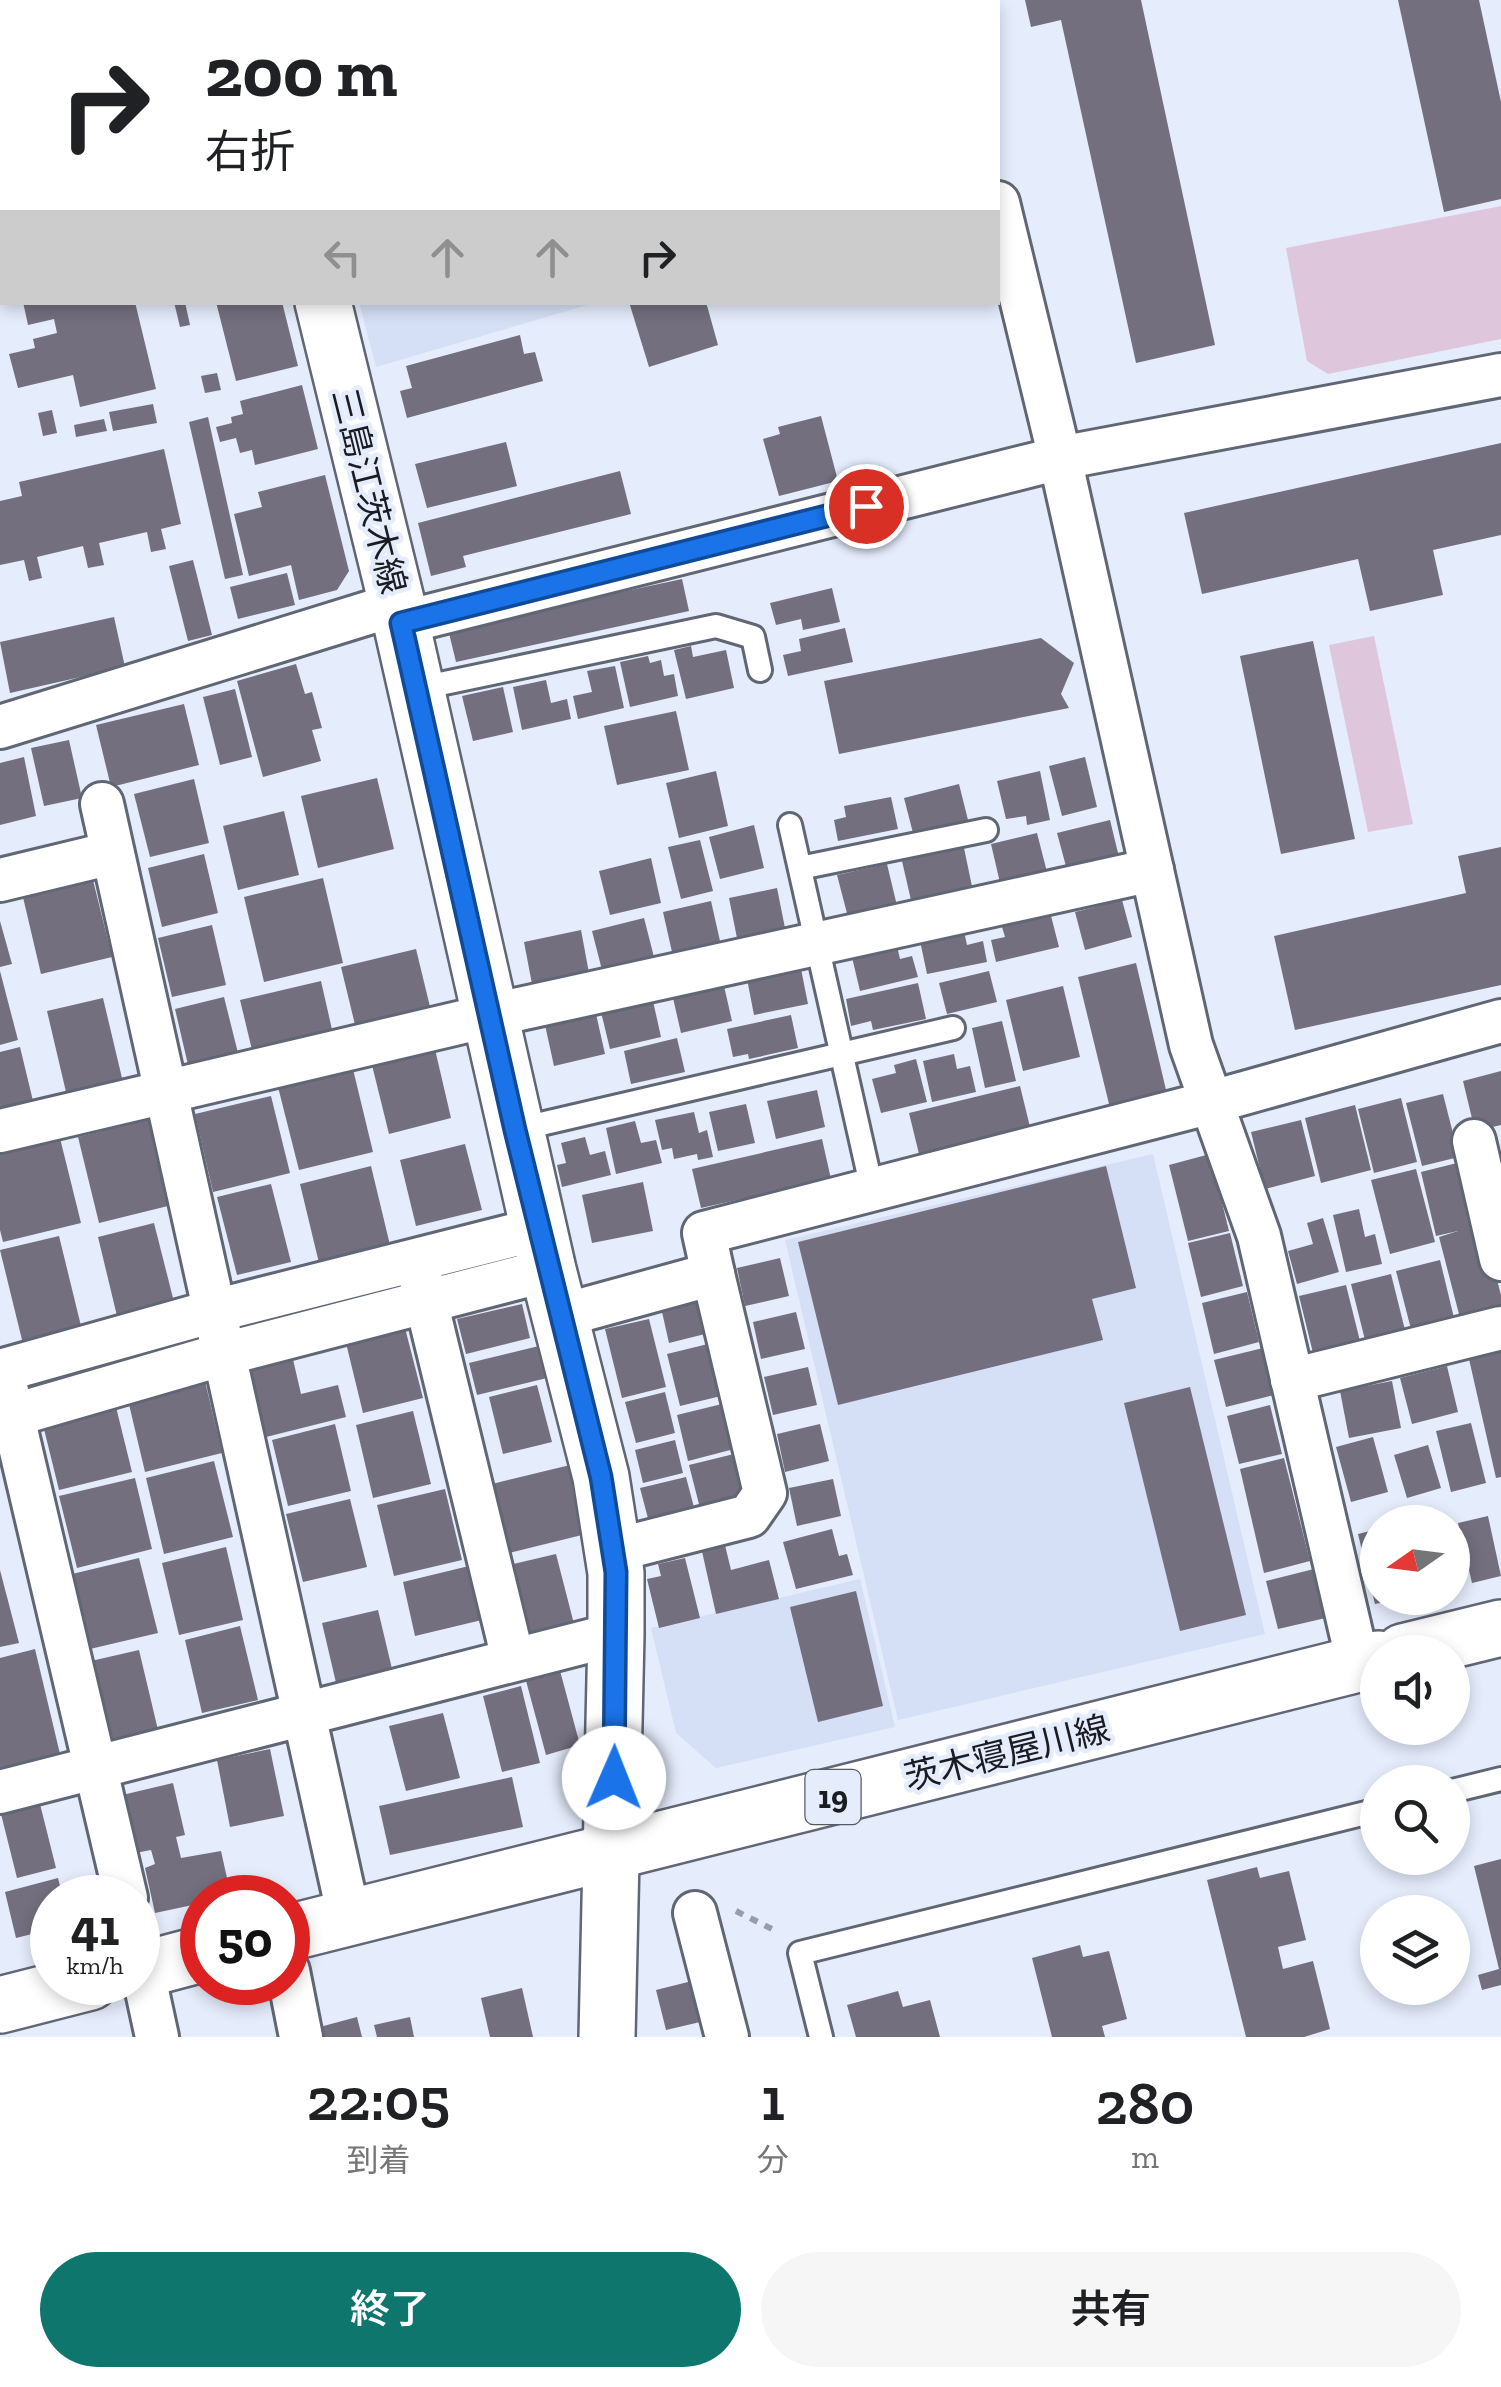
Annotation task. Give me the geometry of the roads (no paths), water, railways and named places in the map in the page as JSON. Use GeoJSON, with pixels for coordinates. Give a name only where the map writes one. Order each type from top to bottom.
{"type":"FeatureCollection","features":[{"type":"Feature","properties":{"kind":"main road","name":"三島江茨木線"},"geometry":{"type":"LineString","coordinates":[[324,305],[399,613],[548,1272],[601,1477],[612,1552],[616,1634],[607,2037]]}},
{"type":"Feature","properties":{"kind":"main road","name":"茨木寝屋川線"},"geometry":{"type":"LineString","coordinates":[[1470,1636],[1501,1628]]}},
{"type":"Feature","properties":{"kind":"main road","name":"茨木寝屋川線"},"geometry":{"type":"LineString","coordinates":[[310,1926],[1360,1663]]}},
{"type":"Feature","properties":{"kind":"main road"},"geometry":{"type":"LineString","coordinates":[[9,2015],[34,2005]]}},
{"type":"Feature","properties":{"kind":"street"},"geometry":{"type":"LineString","coordinates":[[1000,210],[1060,458],[1191,1044],[1259,1236],[1292,1380],[1373,1635]]}},
{"type":"Feature","properties":{"kind":"street"},"geometry":{"type":"LineString","coordinates":[[0,728],[399,613],[1060,458],[1501,375]]}},
{"type":"Feature","properties":{"kind":"street"},"geometry":{"type":"LineString","coordinates":[[102,804],[348,1917]]}},
{"type":"Feature","properties":{"kind":"street"},"geometry":{"type":"LineString","coordinates":[[0,880],[112,853]]}},
{"type":"Feature","properties":{"kind":"street"},"geometry":{"type":"LineString","coordinates":[[0,1132],[488,1016],[1152,870]]}},
{"type":"Feature","properties":{"kind":"street"},"geometry":{"type":"LineString","coordinates":[[612,1552],[748,1516],[765,1493],[704,1233],[1212,1102],[1501,1021]]}},
{"type":"Feature","properties":{"kind":"street"},"geometry":{"type":"LineString","coordinates":[[1474,1142],[1501,1259]]}},
{"type":"Feature","properties":{"kind":"street"},"geometry":{"type":"LineString","coordinates":[[121,1875],[97,1767],[6,1417],[1,1367],[416,1260],[548,1272],[713,1274]]}},
{"type":"Feature","properties":{"kind":"street"},"geometry":{"type":"LineString","coordinates":[[416,1260],[513,1659]]}},
{"type":"Feature","properties":{"kind":"street"},"geometry":{"type":"LineString","coordinates":[[6,1417],[224,1354],[548,1272]]}},
{"type":"Feature","properties":{"kind":"street"},"geometry":{"type":"LineString","coordinates":[[1292,1380],[1501,1328]]}},
{"type":"Feature","properties":{"kind":"street"},"geometry":{"type":"LineString","coordinates":[[0,1792],[616,1634]]}},
{"type":"Feature","properties":{"kind":"street"},"geometry":{"type":"LineString","coordinates":[[708,1909],[728,2037]]}},
{"type":"Feature","properties":{"kind":"street"},"geometry":{"type":"LineString","coordinates":[[149,2005],[157,2037]]}},
{"type":"Feature","properties":{"kind":"street"},"geometry":{"type":"LineString","coordinates":[[295,2005],[301,2037]]}},
{"type":"Feature","properties":{"kind":"lane"},"geometry":{"type":"LineString","coordinates":[[416,689],[716,626],[753,637],[760,670]]}},
{"type":"Feature","properties":{"kind":"lane"},"geometry":{"type":"LineString","coordinates":[[790,825],[872,1190]]}},
{"type":"Feature","properties":{"kind":"lane"},"geometry":{"type":"LineString","coordinates":[[800,868],[986,830]]}},
{"type":"Feature","properties":{"kind":"lane"},"geometry":{"type":"LineString","coordinates":[[515,1130],[952,1028]]}},
{"type":"Feature","properties":{"kind":"lane"},"geometry":{"type":"LineString","coordinates":[[1470,1787],[1501,1779]]}},
{"type":"Feature","properties":{"kind":"lane"},"geometry":{"type":"LineString","coordinates":[[820,2037],[800,1952],[1360,1814]]}}]}
